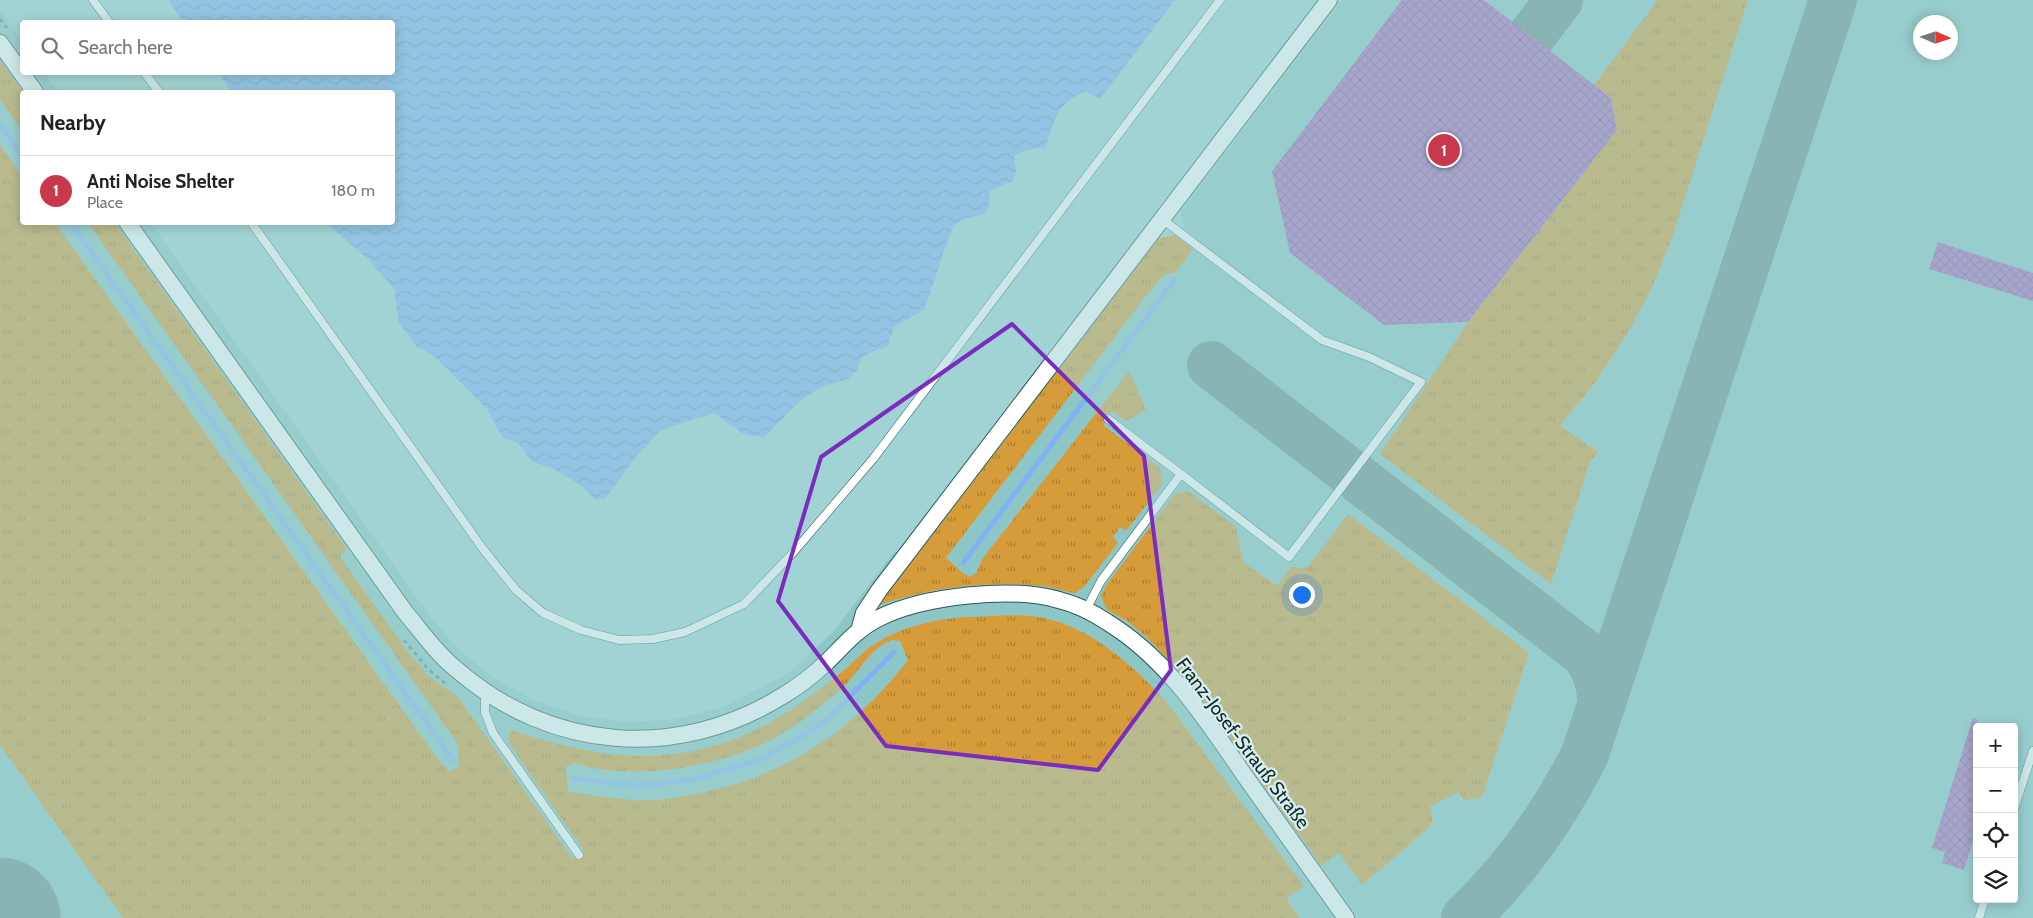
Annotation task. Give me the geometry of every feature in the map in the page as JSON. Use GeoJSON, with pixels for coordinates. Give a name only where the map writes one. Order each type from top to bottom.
{"type":"FeatureCollection","features":[{"type":"Feature","properties":{"kind":"street"},"geometry":{"type":"LineString","coordinates":[[129,225],[405,612],[453,667],[485,692],[517,711],[538,720],[578,732],[613,738],[649,739],[671,737],[729,723],[764,707],[815,672],[859,631],[864,613],[880,590],[1329,0]]}},
{"type":"Feature","properties":{"kind":"street"},"geometry":{"type":"LineString","coordinates":[[0,43],[20,71]]}},
{"type":"Feature","properties":{"kind":"street"},"geometry":{"type":"LineString","coordinates":[[23,75],[34,90]]}},
{"type":"Feature","properties":{"kind":"street","name":"Franz-Josef-Strauß Straße"},"geometry":{"type":"LineString","coordinates":[[859,631],[891,612],[927,601],[952,597],[1037,596],[1056,599],[1086,610],[1127,636],[1174,679],[1203,716],[1346,918]]}},
{"type":"Feature","properties":{"kind":"lane"},"geometry":{"type":"LineString","coordinates":[[93,0],[108,20]]}},
{"type":"Feature","properties":{"kind":"lane"},"geometry":{"type":"LineString","coordinates":[[253,225],[477,541],[516,590],[543,613],[581,630],[619,640],[653,639],[685,632],[744,604],[791,555],[873,459],[1220,0]]}},
{"type":"Feature","properties":{"kind":"lane"},"geometry":{"type":"LineString","coordinates":[[146,75],[158,90]]}},
{"type":"Feature","properties":{"kind":"lane"},"geometry":{"type":"LineString","coordinates":[[1108,419],[1289,558],[1421,382],[1369,357],[1322,340],[1162,219]]}},
{"type":"Feature","properties":{"kind":"lane"},"geometry":{"type":"LineString","coordinates":[[1086,610],[1101,580],[1181,474]]}},
{"type":"Feature","properties":{"kind":"lane"},"geometry":{"type":"LineString","coordinates":[[485,692],[485,712],[493,733],[579,855]]}},
{"type":"Feature","properties":{"kind":"lane"},"geometry":{"type":"LineString","coordinates":[[2018,797],[2033,751]]}},
{"type":"Feature","properties":{"kind":"lane"},"geometry":{"type":"LineString","coordinates":[[1979,918],[1984,903]]}},
{"type":"Feature","properties":{"kind":"highlighted area"},"geometry":{"type":"Polygon","coordinates":[[[1012,324],[1144,456],[1171,670],[1098,770],[886,746],[778,601],[821,457],[1012,324]]]}},
{"type":"Feature","properties":{"kind":"shaded area"},"geometry":{"type":"Polygon","coordinates":[[[1342,0],[2033,0],[2033,918],[0,918],[0,10],[20,38],[20,75],[46,75],[57,90],[20,90],[20,225],[152,225],[430,616],[462,653],[497,680],[536,701],[584,717],[632,722],[677,719],[723,707],[789,673],[833,632],[895,551],[912,565],[1184,226],[1181,211],[1342,0]]]}},
{"type":"Feature","properties":{"kind":"green space"},"geometry":{"type":"Polygon","coordinates":[[[1658,0],[1748,0],[1672,238],[1651,290],[1626,336],[1595,383],[1560,426],[1598,452],[1590,462],[1551,584],[1380,454],[1468,322],[1617,130],[1611,98],[1594,85],[1658,0]]]}},
{"type":"Feature","properties":{"kind":"green space"},"geometry":{"type":"Polygon","coordinates":[[[0,60],[22,90],[20,90],[20,128],[0,99],[0,60]]]}},
{"type":"Feature","properties":{"kind":"green space"},"geometry":{"type":"Polygon","coordinates":[[[0,145],[20,173],[20,225],[56,225],[439,761],[449,771],[459,767],[458,744],[89,225],[116,225],[347,549],[340,557],[410,655],[430,677],[458,697],[573,859],[584,851],[510,745],[508,738],[511,730],[569,747],[625,755],[653,756],[710,747],[754,731],[794,708],[848,667],[869,648],[895,633],[907,628],[945,619],[1022,615],[1050,619],[1087,635],[1121,658],[1136,672],[1165,700],[1304,886],[1286,899],[1300,918],[123,918],[0,745],[0,145]],[[892,640],[884,644],[870,656],[838,692],[791,728],[760,745],[717,760],[668,770],[619,771],[574,763],[566,768],[568,791],[621,799],[662,800],[721,788],[753,778],[783,765],[838,731],[863,710],[908,660],[900,641],[892,640]]]}},
{"type":"Feature","properties":{"kind":"green space"},"geometry":{"type":"Polygon","coordinates":[[[1175,235],[1193,250],[1175,273],[1165,274],[1149,292],[946,558],[970,577],[976,573],[983,558],[1129,371],[1146,410],[1126,421],[1112,411],[1103,425],[1159,467],[1162,485],[1126,531],[1120,527],[1113,537],[1118,543],[1084,587],[1075,593],[1041,586],[979,585],[919,594],[879,605],[1159,238],[1175,235]]]}},
{"type":"Feature","properties":{"kind":"green space"},"geometry":{"type":"Polygon","coordinates":[[[1188,491],[1236,527],[1243,562],[1277,586],[1292,566],[1301,569],[1309,565],[1348,514],[1529,653],[1482,797],[1464,801],[1459,792],[1430,806],[1433,820],[1430,827],[1362,885],[1339,853],[1321,866],[1193,687],[1199,682],[1194,674],[1187,678],[1145,636],[1127,621],[1106,609],[1101,596],[1107,584],[1175,494],[1188,491]]]}},
{"type":"Feature","properties":{"kind":"water"},"geometry":{"type":"Polygon","coordinates":[[[168,0],[1175,0],[1100,99],[1086,91],[1076,95],[1063,106],[1055,120],[1046,147],[1024,151],[1014,156],[1016,171],[1013,181],[989,191],[988,209],[985,213],[960,221],[953,226],[924,310],[894,327],[888,346],[869,353],[861,359],[858,369],[848,379],[823,386],[800,401],[764,437],[745,435],[714,413],[661,430],[635,458],[605,499],[595,499],[581,485],[552,468],[532,462],[518,443],[502,437],[487,409],[435,357],[416,346],[399,323],[394,289],[369,260],[328,225],[395,225],[395,90],[231,90],[219,75],[395,75],[395,20],[182,20],[168,0]]]}},
{"type":"Feature","properties":{"kind":"building"},"geometry":{"type":"Polygon","coordinates":[[[1402,0],[1484,0],[1611,98],[1617,130],[1468,322],[1384,325],[1290,253],[1272,171],[1402,0]]]}},
{"type":"Feature","properties":{"kind":"building"},"geometry":{"type":"Polygon","coordinates":[[[1938,242],[2033,273],[2033,301],[1929,269],[1938,242]]]}},
{"type":"Feature","properties":{"kind":"building"},"geometry":{"type":"Polygon","coordinates":[[[1973,718],[1977,719],[1977,723],[1973,723],[1973,840],[1964,870],[1942,863],[1945,852],[1932,848],[1973,718]]]}},
{"type":"Feature","properties":{"kind":"waterway"},"geometry":{"type":"LineString","coordinates":[[0,124],[20,153]]}},
{"type":"Feature","properties":{"kind":"waterway"},"geometry":{"type":"LineString","coordinates":[[72,225],[453,760]]}},
{"type":"Feature","properties":{"kind":"waterway"},"geometry":{"type":"LineString","coordinates":[[963,563],[1175,279]]}},
{"type":"Feature","properties":{"kind":"waterway"},"geometry":{"type":"LineString","coordinates":[[573,778],[639,786],[695,779],[762,759],[822,724],[894,652]]}},
{"type":"Feature","properties":{"kind":"taxiway"},"geometry":{"type":"LineString","coordinates":[[1491,89],[1559,0]]}},
{"type":"Feature","properties":{"kind":"taxiway"},"geometry":{"type":"LineString","coordinates":[[1465,918],[1517,862],[1532,842],[1547,821],[1585,754],[1833,0]]}},
{"type":"Feature","properties":{"kind":"taxiway"},"geometry":{"type":"LineString","coordinates":[[1211,365],[1584,653],[1597,677],[1602,704]]}},
{"type":"Feature","properties":{"kind":"place","name":"Anti Noise Shelter"},"geometry":{"type":"Point","coordinates":[1444,150]}}]}
